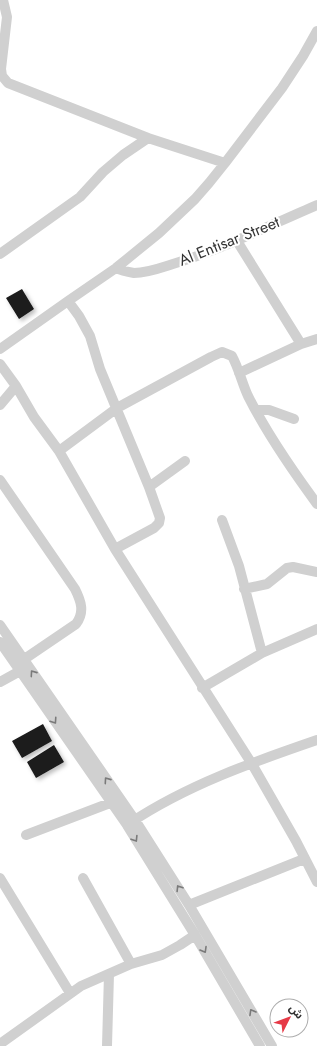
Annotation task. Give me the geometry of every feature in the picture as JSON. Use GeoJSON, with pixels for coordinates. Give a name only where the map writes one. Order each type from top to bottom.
{"type":"FeatureCollection","features":[{"type":"Feature","properties":{"kind":"street"},"geometry":{"type":"LineString","coordinates":[[3,0],[7,17],[1,69],[2,76],[8,83],[148,138],[225,163]]}},
{"type":"Feature","properties":{"kind":"street"},"geometry":{"type":"LineString","coordinates":[[0,349],[116,268],[170,223],[210,183],[282,88],[316,34]]}},
{"type":"Feature","properties":{"kind":"street"},"geometry":{"type":"LineString","coordinates":[[0,254],[80,197],[108,168],[123,155],[148,138]]}},
{"type":"Feature","properties":{"kind":"street","name":"Al Entisar Street"},"geometry":{"type":"LineString","coordinates":[[116,268],[126,272],[136,273],[213,251],[317,204]]}},
{"type":"Feature","properties":{"kind":"street"},"geometry":{"type":"LineString","coordinates":[[237,241],[301,344]]}},
{"type":"Feature","properties":{"kind":"street"},"geometry":{"type":"LineString","coordinates":[[68,301],[79,316],[90,336],[100,369],[150,487],[159,514],[159,523],[154,528],[115,550]]}},
{"type":"Feature","properties":{"kind":"street"},"geometry":{"type":"LineString","coordinates":[[239,373],[301,344],[317,339]]}},
{"type":"Feature","properties":{"kind":"street"},"geometry":{"type":"LineString","coordinates":[[59,450],[117,408],[222,352],[232,356],[248,396],[256,410],[286,459],[317,504]]}},
{"type":"Feature","properties":{"kind":"street"},"geometry":{"type":"LineString","coordinates":[[0,364],[16,386],[34,417],[59,450],[115,550],[252,764],[296,841],[317,882]]}},
{"type":"Feature","properties":{"kind":"street"},"geometry":{"type":"LineString","coordinates":[[0,405],[16,386]]}},
{"type":"Feature","properties":{"kind":"street"},"geometry":{"type":"LineString","coordinates":[[256,410],[269,410],[294,419]]}},
{"type":"Feature","properties":{"kind":"street"},"geometry":{"type":"LineString","coordinates":[[150,487],[185,461]]}},
{"type":"Feature","properties":{"kind":"street"},"geometry":{"type":"LineString","coordinates":[[0,480],[75,589],[82,608],[81,615],[76,624],[23,660]]}},
{"type":"Feature","properties":{"kind":"street"},"geometry":{"type":"LineString","coordinates":[[222,520],[239,566],[244,590],[262,653]]}},
{"type":"Feature","properties":{"kind":"street"},"geometry":{"type":"LineString","coordinates":[[244,590],[267,584],[287,568],[293,567],[317,572]]}},
{"type":"Feature","properties":{"kind":"street"},"geometry":{"type":"LineString","coordinates":[[0,625],[131,823],[189,905],[272,1046]]}},
{"type":"Feature","properties":{"kind":"street"},"geometry":{"type":"LineString","coordinates":[[202,688],[262,653],[317,629]]}},
{"type":"Feature","properties":{"kind":"street"},"geometry":{"type":"LineString","coordinates":[[0,642],[110,803],[131,823],[260,1046]]}},
{"type":"Feature","properties":{"kind":"street"},"geometry":{"type":"LineString","coordinates":[[0,682],[20,671]]}},
{"type":"Feature","properties":{"kind":"street"},"geometry":{"type":"LineString","coordinates":[[131,823],[202,783],[317,740]]}},
{"type":"Feature","properties":{"kind":"street"},"geometry":{"type":"LineString","coordinates":[[26,834],[110,803]]}},
{"type":"Feature","properties":{"kind":"street"},"geometry":{"type":"LineString","coordinates":[[189,905],[304,859]]}},
{"type":"Feature","properties":{"kind":"street"},"geometry":{"type":"LineString","coordinates":[[0,878],[70,994]]}},
{"type":"Feature","properties":{"kind":"street"},"geometry":{"type":"LineString","coordinates":[[83,878],[131,964]]}},
{"type":"Feature","properties":{"kind":"street"},"geometry":{"type":"LineString","coordinates":[[0,1044],[89,982],[131,964],[162,955],[195,935]]}},
{"type":"Feature","properties":{"kind":"street"},"geometry":{"type":"LineString","coordinates":[[107,1046],[109,974]]}},
{"type":"Feature","properties":{"kind":"building"},"geometry":{"type":"Polygon","coordinates":[[[22,289],[34,309],[19,319],[6,298],[22,289]]]}},
{"type":"Feature","properties":{"kind":"building"},"geometry":{"type":"Polygon","coordinates":[[[43,724],[52,741],[22,758],[12,741],[43,724]]]}},
{"type":"Feature","properties":{"kind":"building"},"geometry":{"type":"Polygon","coordinates":[[[54,745],[64,762],[36,778],[27,762],[54,745]]]}}]}
